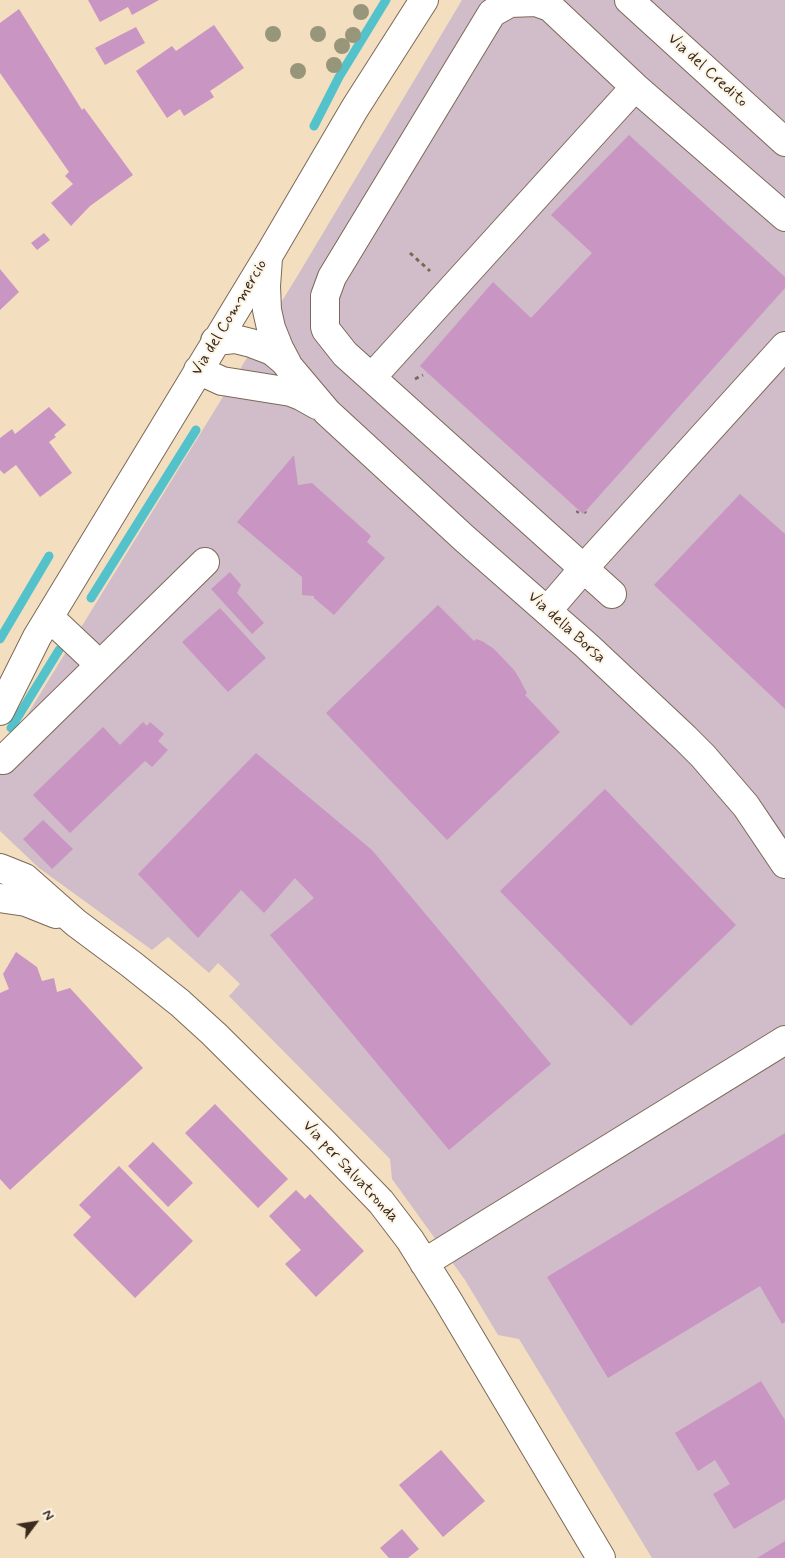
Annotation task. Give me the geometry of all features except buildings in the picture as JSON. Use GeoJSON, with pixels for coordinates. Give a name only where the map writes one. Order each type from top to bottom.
{"type":"FeatureCollection","features":[{"type":"Feature","properties":{"kind":"street","name":"Via del Commercio"},"geometry":{"type":"LineString","coordinates":[[0,711],[43,627],[270,253],[355,108],[424,0]]}},
{"type":"Feature","properties":{"kind":"street","name":"Via del Credito"},"geometry":{"type":"LineString","coordinates":[[629,0],[785,142]]}},
{"type":"Feature","properties":{"kind":"street"},"geometry":{"type":"LineString","coordinates":[[612,594],[345,354],[326,330],[325,296],[332,277],[492,13],[510,3],[536,2],[550,7],[635,87],[785,218]]}},
{"type":"Feature","properties":{"kind":"street"},"geometry":{"type":"LineString","coordinates":[[372,377],[635,87]]}},
{"type":"Feature","properties":{"kind":"street","name":"Via della Borsa"},"geometry":{"type":"LineString","coordinates":[[270,253],[267,265],[266,286],[268,310],[278,348],[288,365],[327,412],[662,714],[703,756],[746,806],[785,864]]}},
{"type":"Feature","properties":{"kind":"street","name":"Via della Borsa"},"geometry":{"type":"LineString","coordinates":[[215,341],[235,339],[258,345],[272,352],[288,365]]}},
{"type":"Feature","properties":{"kind":"street"},"geometry":{"type":"LineString","coordinates":[[547,610],[785,346]]}},
{"type":"Feature","properties":{"kind":"street","name":"Via della Borsa"},"geometry":{"type":"LineString","coordinates":[[198,370],[222,381],[281,390],[301,396],[327,412]]}},
{"type":"Feature","properties":{"kind":"street"},"geometry":{"type":"LineString","coordinates":[[3,760],[204,562]]}},
{"type":"Feature","properties":{"kind":"street","name":"Via del Commercio"},"geometry":{"type":"LineString","coordinates":[[0,680],[43,627]]}},
{"type":"Feature","properties":{"kind":"street"},"geometry":{"type":"LineString","coordinates":[[43,627],[100,665]]}},
{"type":"Feature","properties":{"kind":"street","name":"Via per Salvatronda"},"geometry":{"type":"LineString","coordinates":[[0,868],[25,878],[76,923],[168,993],[214,1034],[370,1189],[401,1228],[424,1263],[600,1558]]}},
{"type":"Feature","properties":{"kind":"street","name":"Via per Salvatronda"},"geometry":{"type":"LineString","coordinates":[[0,898],[33,904],[76,923]]}},
{"type":"Feature","properties":{"kind":"street"},"geometry":{"type":"LineString","coordinates":[[424,1263],[785,1040]]}},
{"type":"Feature","properties":{"kind":"path"},"geometry":{"type":"LineString","coordinates":[[410,253],[437,276]]}},
{"type":"Feature","properties":{"kind":"shaded area"},"geometry":{"type":"Polygon","coordinates":[[[462,0],[785,0],[785,1558],[652,1558],[519,1339],[498,1335],[465,1280],[392,1179],[390,1159],[229,996],[240,984],[218,963],[209,973],[168,937],[152,950],[39,868],[0,831],[0,759],[298,275],[462,0]]]}},
{"type":"Feature","properties":{"kind":"waterway"},"geometry":{"type":"LineString","coordinates":[[314,126],[339,77],[386,0]]}},
{"type":"Feature","properties":{"kind":"waterway"},"geometry":{"type":"LineString","coordinates":[[91,598],[196,430]]}},
{"type":"Feature","properties":{"kind":"waterway"},"geometry":{"type":"LineString","coordinates":[[0,639],[49,556]]}},
{"type":"Feature","properties":{"kind":"waterway"},"geometry":{"type":"LineString","coordinates":[[11,728],[59,650]]}}]}
